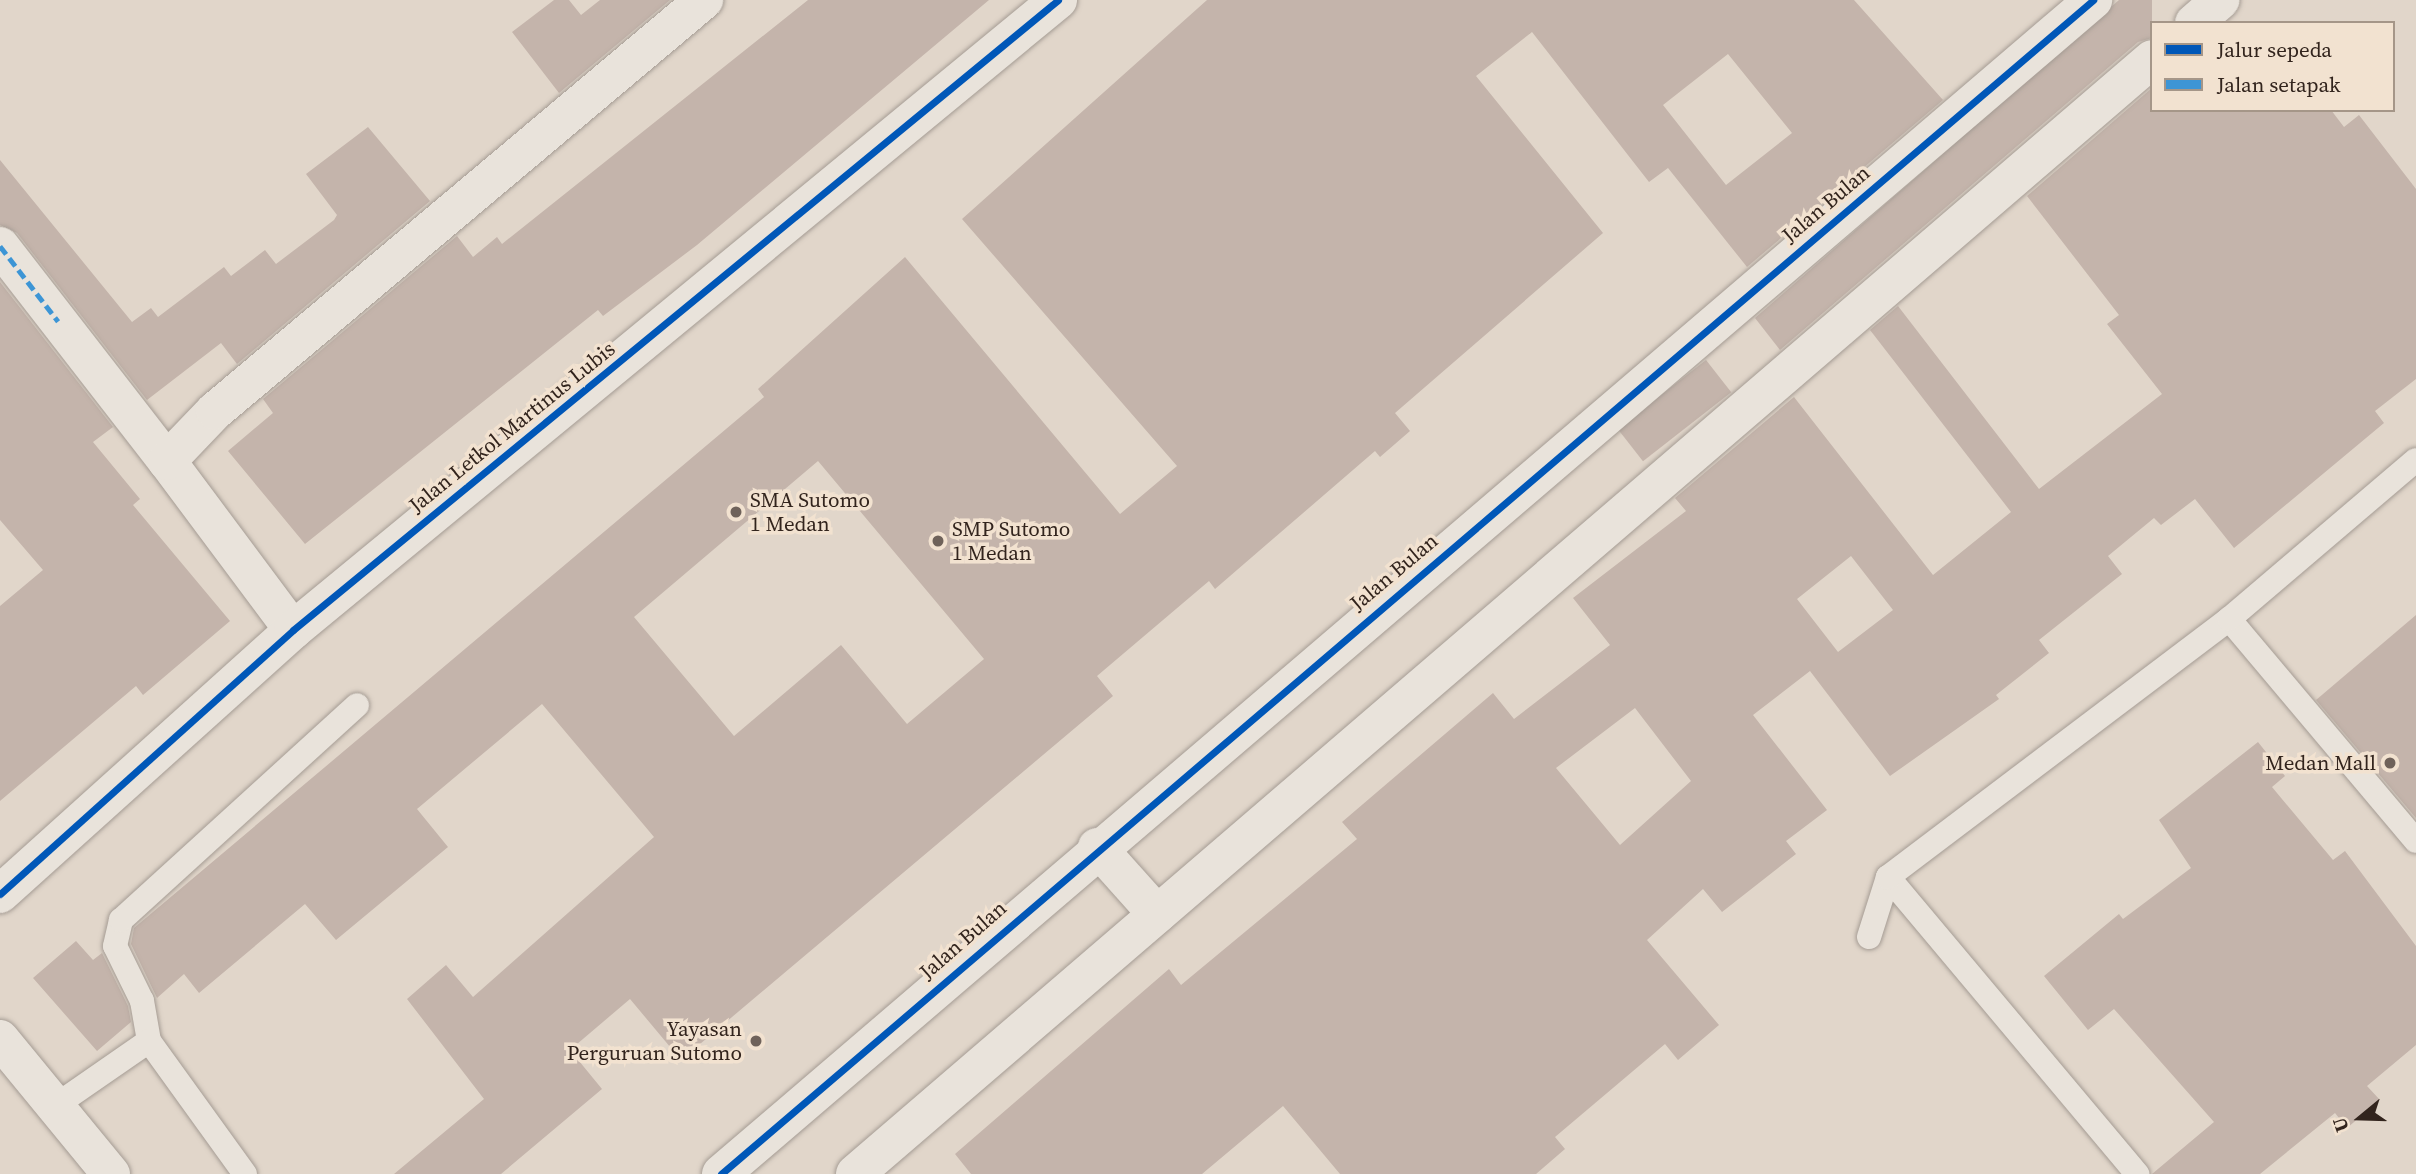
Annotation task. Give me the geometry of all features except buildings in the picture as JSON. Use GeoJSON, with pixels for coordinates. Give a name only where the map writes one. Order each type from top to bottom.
{"type":"FeatureCollection","features":[{"type":"Feature","properties":{"kind":"street"},"geometry":{"type":"LineString","coordinates":[[167,461],[215,411],[704,0]]}},
{"type":"Feature","properties":{"kind":"street","name":"Jalan Letkol Martinus Lubis"},"geometry":{"type":"LineString","coordinates":[[0,894],[293,630],[1058,0]]}},
{"type":"Feature","properties":{"kind":"street","name":"Jalan Bulan"},"geometry":{"type":"LineString","coordinates":[[721,1174],[1097,847],[2093,0]]}},
{"type":"Feature","properties":{"kind":"street"},"geometry":{"type":"LineString","coordinates":[[2196,21],[2220,0]]}},
{"type":"Feature","properties":{"kind":"street"},"geometry":{"type":"LineString","coordinates":[[855,1174],[2150,61]]}},
{"type":"Feature","properties":{"kind":"street"},"geometry":{"type":"LineString","coordinates":[[0,246],[167,461],[293,630]]}},
{"type":"Feature","properties":{"kind":"street"},"geometry":{"type":"LineString","coordinates":[[1097,847],[1157,914]]}},
{"type":"Feature","properties":{"kind":"street"},"geometry":{"type":"LineString","coordinates":[[0,1039],[111,1174]]}},
{"type":"Feature","properties":{"kind":"lane"},"geometry":{"type":"LineString","coordinates":[[1869,937],[1888,877],[2229,619],[2416,460]]}},
{"type":"Feature","properties":{"kind":"lane"},"geometry":{"type":"LineString","coordinates":[[2229,619],[2416,841]]}},
{"type":"Feature","properties":{"kind":"lane"},"geometry":{"type":"LineString","coordinates":[[245,1174],[149,1041],[142,1001],[114,946],[121,920],[357,705]]}},
{"type":"Feature","properties":{"kind":"lane"},"geometry":{"type":"LineString","coordinates":[[1888,877],[2137,1174]]}},
{"type":"Feature","properties":{"kind":"lane"},"geometry":{"type":"LineString","coordinates":[[55,1106],[149,1041]]}},
{"type":"Feature","properties":{"kind":"marked path"},"geometry":{"type":"LineString","coordinates":[[0,246],[58,321]]}},
{"type":"Feature","properties":{"kind":"cycle path"},"geometry":{"type":"LineString","coordinates":[[0,894],[293,630],[1058,0]]}},
{"type":"Feature","properties":{"kind":"cycle path"},"geometry":{"type":"LineString","coordinates":[[721,1174],[2093,0]]}},
{"type":"Feature","properties":{"kind":"place","name":"SMA Sutomo 1 Medan"},"geometry":{"type":"Point","coordinates":[736,512]}},
{"type":"Feature","properties":{"kind":"place","name":"SMP Sutomo 1 Medan"},"geometry":{"type":"Point","coordinates":[938,541]}},
{"type":"Feature","properties":{"kind":"place","name":"Medan Mall"},"geometry":{"type":"Point","coordinates":[2390,763]}},
{"type":"Feature","properties":{"kind":"place","name":"Yayasan Perguruan Sutomo"},"geometry":{"type":"Point","coordinates":[756,1041]}}]}
